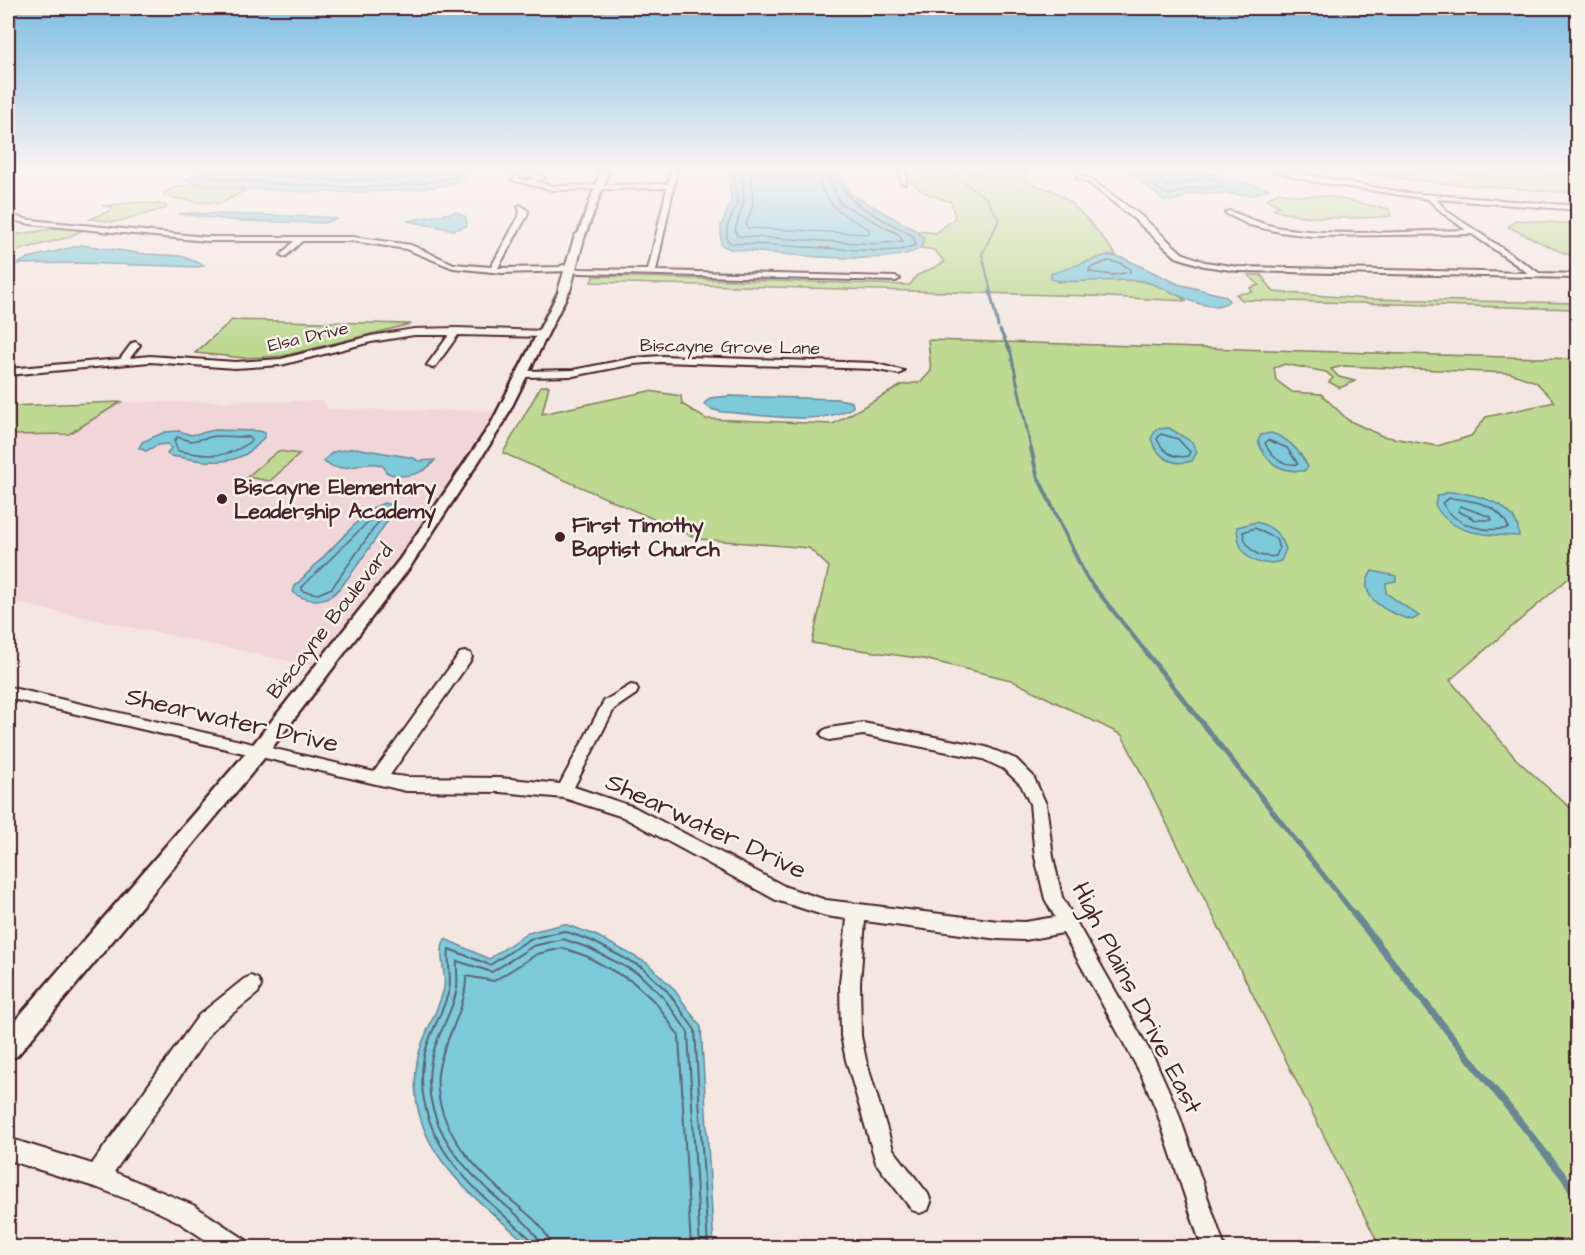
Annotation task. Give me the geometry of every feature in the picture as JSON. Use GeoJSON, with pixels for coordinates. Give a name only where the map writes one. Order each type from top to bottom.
{"type":"FeatureCollection","features":[{"type":"Feature","properties":{"kind":"main road","name":"Biscayne Boulevard"},"geometry":{"type":"LineString","coordinates":[[564,291],[580,235]]}},
{"type":"Feature","properties":{"kind":"street"},"geometry":{"type":"LineString","coordinates":[[112,230],[196,238],[301,238],[382,242],[408,247],[453,266],[494,269],[569,269],[896,279]]}},
{"type":"Feature","properties":{"kind":"street"},"geometry":{"type":"LineString","coordinates":[[494,269],[516,230]]}},
{"type":"Feature","properties":{"kind":"street","name":"Biscayne Boulevard"},"geometry":{"type":"LineString","coordinates":[[580,235],[582,230]]}},
{"type":"Feature","properties":{"kind":"street"},"geometry":{"type":"LineString","coordinates":[[652,272],[661,230]]}},
{"type":"Feature","properties":{"kind":"street"},"geometry":{"type":"LineString","coordinates":[[1150,230],[1169,249],[1204,264],[1238,269],[1578,276]]}},
{"type":"Feature","properties":{"kind":"street"},"geometry":{"type":"LineString","coordinates":[[1277,230],[1369,234],[1473,232]]}},
{"type":"Feature","properties":{"kind":"street"},"geometry":{"type":"LineString","coordinates":[[1470,230],[1538,276]]}},
{"type":"Feature","properties":{"kind":"street"},"geometry":{"type":"LineString","coordinates":[[285,255],[301,238]]}},
{"type":"Feature","properties":{"kind":"street","name":"Biscayne Boulevard"},"geometry":{"type":"LineString","coordinates":[[8,1047],[258,752],[347,641],[430,529],[497,424],[525,374],[564,291]]}},
{"type":"Feature","properties":{"kind":"street"},"geometry":{"type":"LineString","coordinates":[[432,365],[457,331]]}},
{"type":"Feature","properties":{"kind":"street","name":"Elsa Drive"},"geometry":{"type":"LineString","coordinates":[[8,372],[124,360],[169,359],[235,365],[270,363],[307,357],[394,334],[457,331],[544,334]]}},
{"type":"Feature","properties":{"kind":"street"},"geometry":{"type":"LineString","coordinates":[[124,360],[135,345]]}},
{"type":"Feature","properties":{"kind":"street","name":"Biscayne Grove Lane"},"geometry":{"type":"LineString","coordinates":[[525,374],[573,373],[661,359],[873,366],[899,371]]}},
{"type":"Feature","properties":{"kind":"street"},"geometry":{"type":"LineString","coordinates":[[378,779],[465,657]]}},
{"type":"Feature","properties":{"kind":"street"},"geometry":{"type":"LineString","coordinates":[[564,791],[609,705],[631,690]]}},
{"type":"Feature","properties":{"kind":"street","name":"Shearwater Drive"},"geometry":{"type":"LineString","coordinates":[[8,693],[406,784],[500,785],[564,791],[627,812],[782,894],[826,908],[857,914],[998,930],[1024,931],[1067,924]]}},
{"type":"Feature","properties":{"kind":"street","name":"High Plains Drive East"},"geometry":{"type":"LineString","coordinates":[[829,734],[863,729],[986,753],[1020,772],[1027,781],[1038,804],[1048,878],[1067,924],[1149,1070],[1170,1118],[1214,1248]]}},
{"type":"Feature","properties":{"kind":"street"},"geometry":{"type":"LineString","coordinates":[[857,914],[850,983],[854,1048],[884,1155],[920,1202]]}},
{"type":"Feature","properties":{"kind":"street"},"geometry":{"type":"LineString","coordinates":[[96,1178],[206,1022],[251,986]]}},
{"type":"Feature","properties":{"kind":"street"},"geometry":{"type":"LineString","coordinates":[[8,1149],[167,1202],[209,1224],[238,1248]]}},
{"type":"Feature","properties":{"kind":"shaded area","name":"Biscayne Elementary Leadership Academy"},"geometry":{"type":"Polygon","coordinates":[[[322,401],[329,409],[497,411],[364,608],[318,667],[8,601],[8,435],[69,434],[121,402],[322,401]]]}},
{"type":"Feature","properties":{"kind":"green space"},"geometry":{"type":"Polygon","coordinates":[[[49,230],[81,231],[66,238],[8,253],[8,236],[49,230]]]}},
{"type":"Feature","properties":{"kind":"green space"},"geometry":{"type":"Polygon","coordinates":[[[940,230],[1096,230],[1116,255],[1100,257],[1051,274],[1057,282],[1090,279],[1141,281],[1157,285],[1186,301],[1090,296],[591,282],[594,276],[910,285],[916,276],[945,262],[934,250],[921,248],[924,239],[917,231],[936,233],[940,230]]]}},
{"type":"Feature","properties":{"kind":"green space"},"geometry":{"type":"Polygon","coordinates":[[[1513,230],[1577,230],[1577,257],[1513,230]]]}},
{"type":"Feature","properties":{"kind":"green space"},"geometry":{"type":"Polygon","coordinates":[[[1248,275],[1261,275],[1274,292],[1367,299],[1577,303],[1577,309],[1242,300],[1236,294],[1253,292],[1250,288],[1259,285],[1248,275]]]}},
{"type":"Feature","properties":{"kind":"green space"},"geometry":{"type":"Polygon","coordinates":[[[232,320],[411,324],[283,356],[245,358],[195,353],[232,320]]]}},
{"type":"Feature","properties":{"kind":"green space"},"geometry":{"type":"Polygon","coordinates":[[[928,340],[1577,359],[1577,571],[1450,680],[1516,759],[1577,814],[1577,1247],[1380,1247],[1122,735],[1011,680],[924,659],[812,643],[829,567],[809,548],[699,539],[503,453],[541,386],[549,386],[542,414],[649,391],[681,396],[682,404],[706,419],[833,424],[902,385],[921,382],[931,371],[928,340]],[[1285,364],[1274,368],[1276,380],[1292,392],[1321,394],[1348,420],[1382,436],[1437,446],[1471,436],[1486,417],[1555,402],[1536,382],[1510,373],[1343,366],[1331,369],[1339,377],[1355,381],[1340,388],[1329,382],[1333,378],[1326,372],[1285,364]]]}},
{"type":"Feature","properties":{"kind":"green space"},"geometry":{"type":"Polygon","coordinates":[[[121,402],[69,434],[8,435],[8,406],[121,402]]]}},
{"type":"Feature","properties":{"kind":"green space"},"geometry":{"type":"Polygon","coordinates":[[[278,451],[300,454],[270,481],[247,477],[278,451]]]}},
{"type":"Feature","properties":{"kind":"water"},"geometry":{"type":"Polygon","coordinates":[[[721,230],[914,230],[924,239],[921,248],[906,254],[858,258],[800,256],[730,249],[721,245],[721,230]]]}},
{"type":"Feature","properties":{"kind":"water"},"geometry":{"type":"Polygon","coordinates":[[[82,245],[145,254],[181,256],[204,265],[199,267],[77,263],[18,264],[28,258],[82,245]]]}},
{"type":"Feature","properties":{"kind":"water"},"geometry":{"type":"Polygon","coordinates":[[[1107,255],[1123,258],[1178,284],[1225,296],[1229,301],[1209,306],[1142,281],[1057,281],[1051,279],[1051,274],[1107,255]]]}},
{"type":"Feature","properties":{"kind":"water"},"geometry":{"type":"Polygon","coordinates":[[[729,396],[838,399],[852,402],[853,407],[825,416],[790,418],[722,412],[704,404],[710,398],[729,396]]]}},
{"type":"Feature","properties":{"kind":"water"},"geometry":{"type":"Polygon","coordinates":[[[1169,428],[1192,442],[1197,452],[1192,461],[1178,463],[1167,459],[1157,451],[1151,439],[1156,429],[1169,428]]]}},
{"type":"Feature","properties":{"kind":"water"},"geometry":{"type":"Polygon","coordinates":[[[215,430],[260,431],[265,433],[265,436],[256,447],[245,454],[222,461],[171,456],[167,454],[171,448],[168,444],[158,445],[146,451],[139,448],[142,442],[165,432],[179,431],[191,435],[215,430]]]}},
{"type":"Feature","properties":{"kind":"water"},"geometry":{"type":"Polygon","coordinates":[[[1271,433],[1289,442],[1298,451],[1308,467],[1304,471],[1281,468],[1265,456],[1258,441],[1261,435],[1271,433]]]}},
{"type":"Feature","properties":{"kind":"water"},"geometry":{"type":"Polygon","coordinates":[[[355,448],[414,458],[418,461],[435,460],[425,469],[406,476],[386,472],[384,467],[378,464],[338,468],[323,461],[333,452],[355,448]]]}},
{"type":"Feature","properties":{"kind":"water"},"geometry":{"type":"Polygon","coordinates":[[[1449,492],[1482,498],[1503,508],[1512,515],[1519,536],[1471,532],[1451,523],[1435,505],[1437,496],[1449,492]]]}},
{"type":"Feature","properties":{"kind":"water"},"geometry":{"type":"Polygon","coordinates":[[[384,503],[395,506],[394,511],[358,565],[336,592],[326,598],[314,600],[303,598],[293,592],[295,586],[370,509],[384,503]]]}},
{"type":"Feature","properties":{"kind":"water"},"geometry":{"type":"Polygon","coordinates":[[[1256,522],[1271,528],[1281,539],[1286,549],[1281,561],[1262,563],[1249,558],[1244,552],[1240,545],[1237,527],[1256,522]]]}},
{"type":"Feature","properties":{"kind":"water"},"geometry":{"type":"Polygon","coordinates":[[[1372,571],[1396,576],[1396,581],[1386,583],[1386,593],[1419,616],[1412,620],[1394,614],[1377,603],[1367,589],[1367,581],[1372,571]]]}},
{"type":"Feature","properties":{"kind":"water"},"geometry":{"type":"Polygon","coordinates":[[[564,924],[595,935],[647,963],[673,988],[701,1027],[714,1247],[531,1247],[466,1189],[447,1168],[432,1145],[421,1120],[416,1093],[417,1062],[422,1043],[444,988],[442,951],[445,939],[489,959],[527,933],[564,924]]]}},
{"type":"Feature","properties":{"kind":"waterway"},"geometry":{"type":"LineString","coordinates":[[991,292],[982,254],[994,230]]}},
{"type":"Feature","properties":{"kind":"waterway"},"geometry":{"type":"LineString","coordinates":[[990,291],[998,326]]}},
{"type":"Feature","properties":{"kind":"waterway"},"geometry":{"type":"LineString","coordinates":[[1000,330],[1011,353],[1031,449]]}},
{"type":"Feature","properties":{"kind":"waterway"},"geometry":{"type":"LineString","coordinates":[[1031,448],[1037,475],[1086,577],[1146,652]]}},
{"type":"Feature","properties":{"kind":"waterway"},"geometry":{"type":"LineString","coordinates":[[1145,651],[1355,915]]}},
{"type":"Feature","properties":{"kind":"waterway"},"geometry":{"type":"LineString","coordinates":[[1354,914],[1564,1177],[1578,1201]]}},
{"type":"Feature","properties":{"kind":"place","name":"Biscayne Elementary Leadership Academy"},"geometry":{"type":"Point","coordinates":[222,499]}},
{"type":"Feature","properties":{"kind":"place","name":"First Timothy Baptist Church"},"geometry":{"type":"Point","coordinates":[560,537]}}]}
